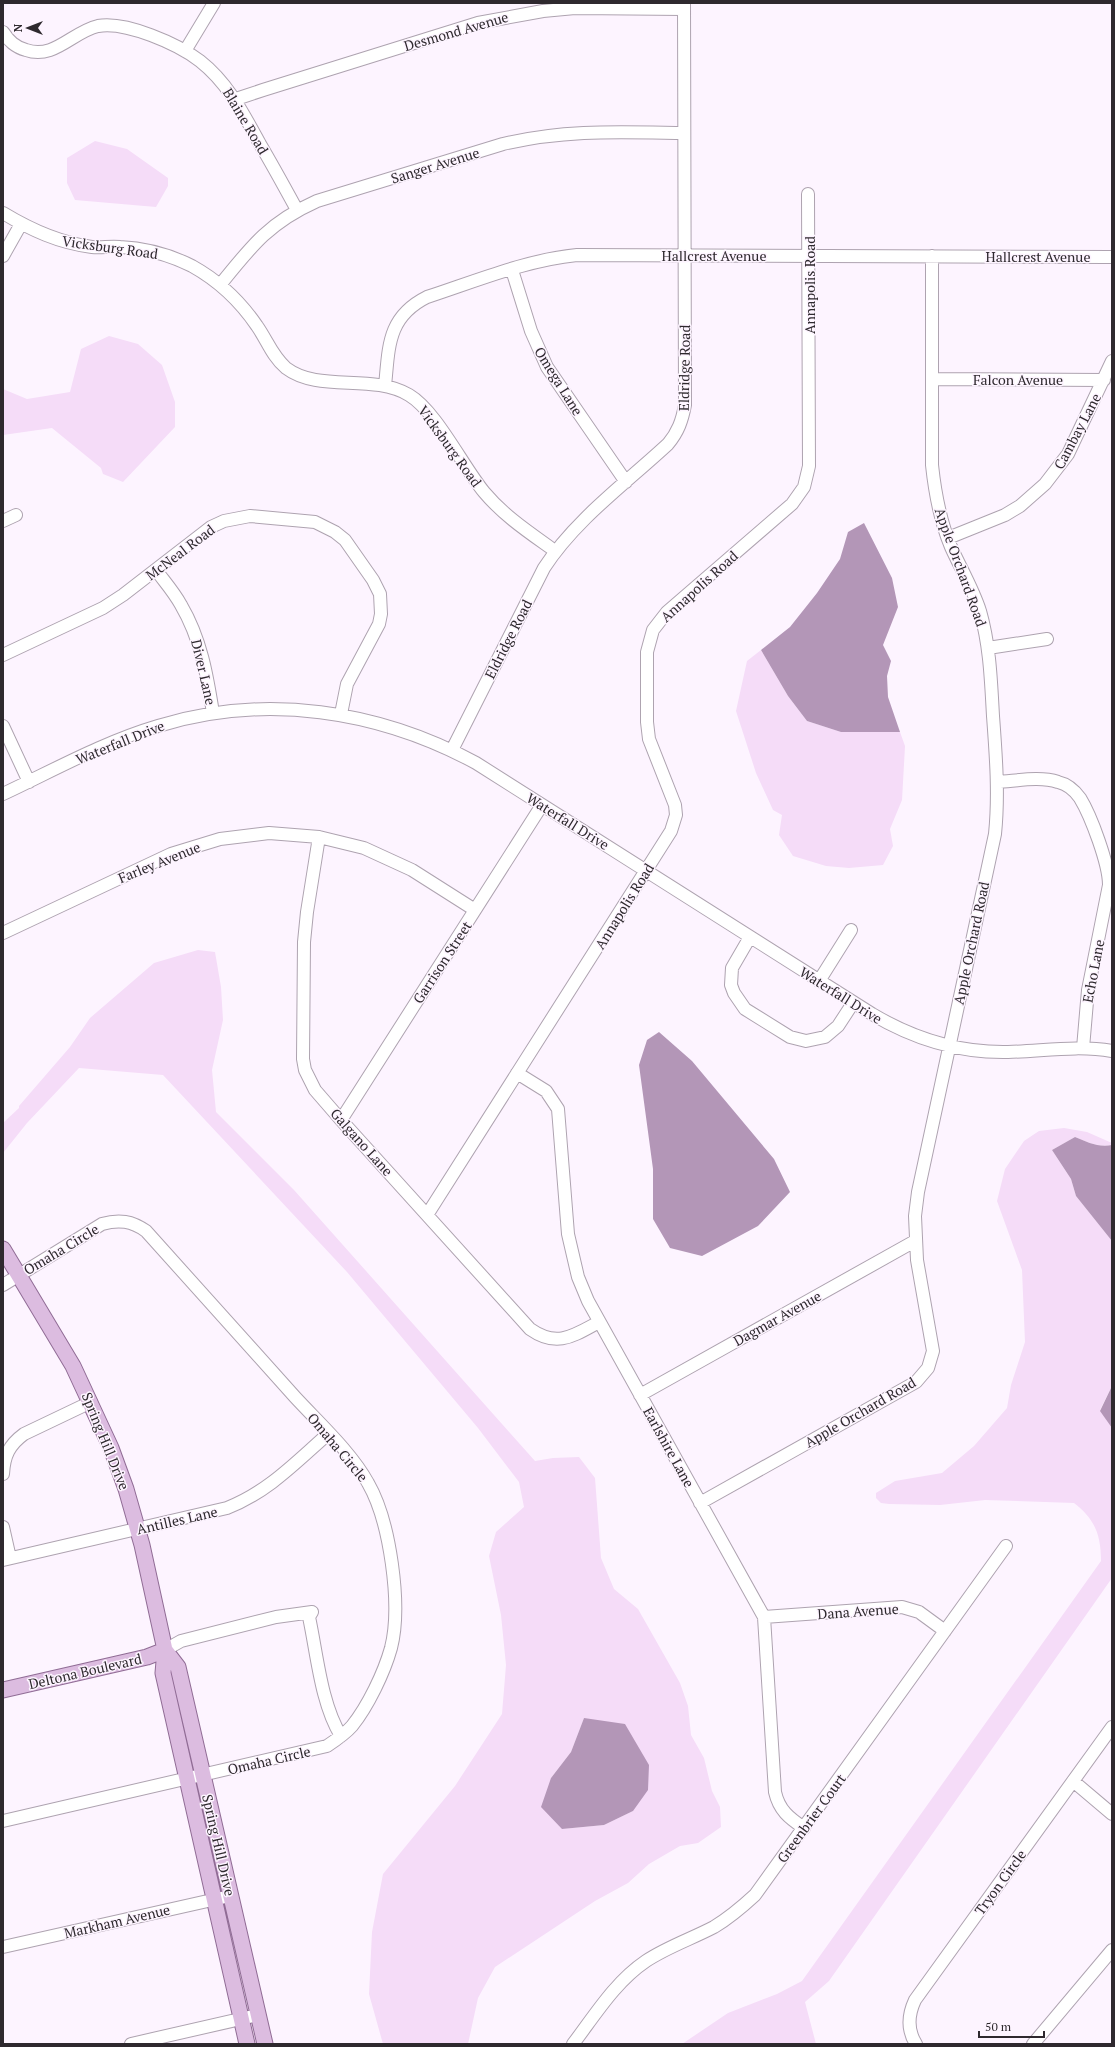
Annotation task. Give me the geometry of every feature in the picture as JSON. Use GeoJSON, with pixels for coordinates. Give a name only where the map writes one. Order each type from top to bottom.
{"type":"FeatureCollection","features":[{"type":"Feature","properties":{"kind":"main road","name":"Spring Hill Drive"},"geometry":{"type":"LineString","coordinates":[[3,1249],[58,1340],[91,1402],[116,1462],[138,1529],[165,1650],[163,1673],[247,2044]]}},
{"type":"Feature","properties":{"kind":"main road","name":"Spring Hill Drive"},"geometry":{"type":"LineString","coordinates":[[165,1650],[178,1667],[265,2044]]}},
{"type":"Feature","properties":{"kind":"main road","name":"Deltona Boulevard"},"geometry":{"type":"LineString","coordinates":[[3,1690],[147,1657],[165,1650]]}},
{"type":"Feature","properties":{"kind":"street"},"geometry":{"type":"LineString","coordinates":[[185,51],[214,3]]}},
{"type":"Feature","properties":{"kind":"street","name":"Desmond Avenue"},"geometry":{"type":"LineString","coordinates":[[236,100],[263,90],[478,23],[509,16],[575,8],[684,6]]}},
{"type":"Feature","properties":{"kind":"street","name":"Eldridge Road"},"geometry":{"type":"LineString","coordinates":[[452,750],[544,568],[555,551],[574,530],[668,444],[679,428],[683,417],[684,6]]}},
{"type":"Feature","properties":{"kind":"street","name":"Blaine Road"},"geometry":{"type":"LineString","coordinates":[[3,32],[12,44],[20,49],[36,52],[56,48],[88,30],[109,25],[162,39],[185,51],[213,72],[236,100],[297,210]]}},
{"type":"Feature","properties":{"kind":"street","name":"Sanger Avenue"},"geometry":{"type":"LineString","coordinates":[[220,285],[251,246],[264,233],[297,210],[317,201],[530,137],[583,132],[684,133]]}},
{"type":"Feature","properties":{"kind":"street","name":"Annapolis Road"},"geometry":{"type":"LineString","coordinates":[[427,1215],[671,831],[676,815],[673,798],[647,730],[646,652],[648,641],[656,626],[667,612],[792,504],[804,487],[809,466],[808,194]]}},
{"type":"Feature","properties":{"kind":"street","name":"Vicksburg Road"},"geometry":{"type":"LineString","coordinates":[[3,213],[21,224],[55,239],[73,244],[94,247],[136,248],[155,252],[190,266],[220,285],[246,311],[273,355],[291,371],[313,379],[385,386],[403,392],[419,402],[428,411],[488,496],[510,518],[555,551]]}},
{"type":"Feature","properties":{"kind":"street"},"geometry":{"type":"LineString","coordinates":[[3,256],[21,224]]}},
{"type":"Feature","properties":{"kind":"street","name":"Hallcrest Avenue"},"geometry":{"type":"LineString","coordinates":[[385,386],[392,334],[401,316],[408,309],[426,297],[538,261],[577,255],[1112,257]]}},
{"type":"Feature","properties":{"kind":"street","name":"Apple Orchard Road"},"geometry":{"type":"LineString","coordinates":[[700,1503],[916,1382],[923,1376],[928,1368],[933,1351],[915,1241],[918,1192],[995,834],[997,782],[988,648],[979,609],[948,538],[939,510],[933,472],[932,256]]}},
{"type":"Feature","properties":{"kind":"street","name":"Omega Lane"},"geometry":{"type":"LineString","coordinates":[[512,270],[531,331],[547,367],[626,482]]}},
{"type":"Feature","properties":{"kind":"street","name":"Cambay Lane"},"geometry":{"type":"LineString","coordinates":[[948,538],[1005,515],[1024,502],[1045,484],[1068,454],[1112,361]]}},
{"type":"Feature","properties":{"kind":"street","name":"Falcon Avenue"},"geometry":{"type":"LineString","coordinates":[[932,379],[1104,380]]}},
{"type":"Feature","properties":{"kind":"street"},"geometry":{"type":"LineString","coordinates":[[3,521],[16,515]]}},
{"type":"Feature","properties":{"kind":"street","name":"McNeal Road"},"geometry":{"type":"LineString","coordinates":[[3,655],[103,608],[156,570],[211,527],[238,518],[250,516],[305,520],[326,526],[345,540],[373,580],[380,594],[382,603],[379,624],[347,684],[341,714]]}},
{"type":"Feature","properties":{"kind":"street","name":"Diver Lane"},"geometry":{"type":"LineString","coordinates":[[156,570],[180,603],[199,643],[206,666],[213,713]]}},
{"type":"Feature","properties":{"kind":"street"},"geometry":{"type":"LineString","coordinates":[[988,648],[1047,639]]}},
{"type":"Feature","properties":{"kind":"street","name":"Waterfall Drive"},"geometry":{"type":"LineString","coordinates":[[3,794],[128,736],[165,724],[213,713],[255,709],[284,708],[341,714],[400,729],[452,750],[476,763],[853,1003],[887,1024],[907,1033],[949,1046],[987,1052],[1083,1048],[1112,1052]]}},
{"type":"Feature","properties":{"kind":"street"},"geometry":{"type":"LineString","coordinates":[[3,726],[29,782]]}},
{"type":"Feature","properties":{"kind":"street","name":"Echo Lane"},"geometry":{"type":"LineString","coordinates":[[997,782],[1050,780],[1062,783],[1072,789],[1083,804],[1108,868],[1110,885],[1088,990],[1083,1048]]}},
{"type":"Feature","properties":{"kind":"street","name":"Garrison Street"},"geometry":{"type":"LineString","coordinates":[[341,1120],[542,805]]}},
{"type":"Feature","properties":{"kind":"street","name":"Farley Avenue"},"geometry":{"type":"LineString","coordinates":[[3,932],[158,859],[194,846],[244,835],[269,833],[319,837],[364,848],[412,870],[475,910]]}},
{"type":"Feature","properties":{"kind":"street","name":"Galgano Lane"},"geometry":{"type":"LineString","coordinates":[[319,837],[307,912],[304,942],[303,1059],[307,1075],[315,1090],[530,1329],[538,1335],[552,1340],[567,1338],[599,1322]]}},
{"type":"Feature","properties":{"kind":"street"},"geometry":{"type":"LineString","coordinates":[[819,981],[851,930]]}},
{"type":"Feature","properties":{"kind":"street"},"geometry":{"type":"LineString","coordinates":[[750,937],[732,968],[731,981],[734,993],[745,1009],[783,1033],[798,1040],[806,1041],[825,1037],[838,1026],[853,1003]]}},
{"type":"Feature","properties":{"kind":"street","name":"Earlshire Lane"},"geometry":{"type":"LineString","coordinates":[[517,1073],[546,1092],[558,1109],[566,1216],[572,1256],[588,1301],[764,1617],[774,1792],[781,1809],[787,1816],[804,1828]]}},
{"type":"Feature","properties":{"kind":"street","name":"Omaha Circle"},"geometry":{"type":"LineString","coordinates":[[3,1285],[102,1224],[121,1220],[139,1226],[146,1231],[360,1470],[378,1503],[385,1523],[393,1568],[394,1592],[393,1634],[383,1670],[370,1696],[352,1726],[327,1746],[187,1780],[3,1821]]}},
{"type":"Feature","properties":{"kind":"street","name":"Dagmar Avenue"},"geometry":{"type":"LineString","coordinates":[[640,1395],[915,1241]]}},
{"type":"Feature","properties":{"kind":"street"},"geometry":{"type":"LineString","coordinates":[[3,1474],[6,1456],[16,1440],[24,1434],[91,1402]]}},
{"type":"Feature","properties":{"kind":"street","name":"Antilles Lane"},"geometry":{"type":"LineString","coordinates":[[7,1559],[211,1512],[242,1502],[274,1482],[328,1434]]}},
{"type":"Feature","properties":{"kind":"street"},"geometry":{"type":"LineString","coordinates":[[3,1527],[7,1559]]}},
{"type":"Feature","properties":{"kind":"street","name":"Greenbrier Court"},"geometry":{"type":"LineString","coordinates":[[573,2044],[615,1989],[628,1976],[660,1953],[714,1927],[741,1908],[764,1883],[1006,1546]]}},
{"type":"Feature","properties":{"kind":"street","name":"Dana Avenue"},"geometry":{"type":"LineString","coordinates":[[764,1617],[902,1607],[919,1612],[945,1631]]}},
{"type":"Feature","properties":{"kind":"street"},"geometry":{"type":"LineString","coordinates":[[165,1650],[188,1639],[276,1617],[312,1612],[309,1617],[324,1691],[332,1722],[341,1736]]}},
{"type":"Feature","properties":{"kind":"street","name":"Tryon Circle"},"geometry":{"type":"LineString","coordinates":[[916,2044],[909,2025],[911,2009],[915,2000],[1112,1727]]}},
{"type":"Feature","properties":{"kind":"street"},"geometry":{"type":"LineString","coordinates":[[1073,1781],[1112,1814]]}},
{"type":"Feature","properties":{"kind":"street","name":"Markham Avenue"},"geometry":{"type":"LineString","coordinates":[[3,1947],[230,1896]]}},
{"type":"Feature","properties":{"kind":"street"},"geometry":{"type":"LineString","coordinates":[[1033,2044],[1112,1950]]}},
{"type":"Feature","properties":{"kind":"street"},"geometry":{"type":"LineString","coordinates":[[131,2044],[258,2015]]}},
{"type":"Feature","properties":{"kind":"shaded area"},"geometry":{"type":"Polygon","coordinates":[[[95,141],[127,149],[168,178],[168,186],[156,207],[75,200],[67,183],[67,158],[95,141]]]}},
{"type":"Feature","properties":{"kind":"shaded area"},"geometry":{"type":"Polygon","coordinates":[[[109,336],[138,344],[162,365],[175,402],[175,427],[123,482],[103,474],[101,468],[52,428],[3,435],[3,389],[27,399],[70,392],[81,349],[109,336]]]}},
{"type":"Feature","properties":{"kind":"shaded area"},"geometry":{"type":"Polygon","coordinates":[[[864,523],[892,578],[898,607],[883,645],[891,661],[887,676],[888,697],[900,732],[841,732],[807,721],[788,696],[761,650],[790,627],[817,593],[840,559],[848,532],[864,523]]]}},
{"type":"Feature","properties":{"kind":"shaded area"},"geometry":{"type":"Polygon","coordinates":[[[761,650],[788,696],[807,721],[841,732],[900,732],[905,746],[902,800],[890,829],[893,846],[883,865],[849,868],[826,866],[793,856],[779,835],[782,815],[773,810],[756,773],[736,711],[747,661],[761,650]]]}},
{"type":"Feature","properties":{"kind":"shaded area"},"geometry":{"type":"Polygon","coordinates":[[[198,950],[215,952],[221,987],[223,1020],[212,1070],[216,1112],[294,1190],[535,1461],[553,1458],[579,1457],[595,1478],[601,1558],[614,1589],[638,1609],[680,1683],[688,1706],[691,1735],[704,1758],[712,1791],[720,1807],[721,1827],[698,1843],[680,1846],[649,1864],[628,1883],[595,1901],[495,1967],[478,1998],[468,2044],[383,2044],[369,1994],[372,1932],[383,1874],[455,1786],[502,1714],[506,1665],[501,1615],[489,1556],[496,1532],[524,1507],[519,1482],[478,1428],[347,1272],[163,1075],[79,1068],[27,1123],[3,1153],[3,1123],[19,1108],[19,1106],[70,1047],[90,1018],[154,963],[198,950]],[[584,1718],[571,1752],[551,1778],[562,1829],[604,1825],[633,1811],[584,1718]]]}},
{"type":"Feature","properties":{"kind":"shaded area"},"geometry":{"type":"Polygon","coordinates":[[[659,1032],[692,1061],[774,1159],[790,1192],[758,1226],[702,1256],[670,1248],[653,1219],[653,1169],[639,1065],[647,1040],[659,1032]]]}},
{"type":"Feature","properties":{"kind":"shaded area"},"geometry":{"type":"Polygon","coordinates":[[[1064,1128],[1087,1132],[1112,1143],[1112,1145],[1102,1146],[1089,1143],[1075,1137],[1052,1150],[1071,1179],[1076,1196],[1112,1241],[1112,1386],[1100,1410],[1112,1428],[1112,1578],[829,1981],[805,2002],[816,2044],[682,2044],[728,2013],[777,1994],[802,1981],[1101,1561],[1100,1543],[1095,1528],[1087,1515],[1074,1503],[985,1500],[940,1505],[889,1504],[881,1503],[876,1498],[876,1493],[895,1481],[942,1473],[974,1446],[1007,1408],[1011,1385],[1025,1342],[1022,1270],[997,1201],[1005,1169],[1024,1141],[1039,1131],[1064,1128]]]}},
{"type":"Feature","properties":{"kind":"shaded area"},"geometry":{"type":"Polygon","coordinates":[[[1075,1137],[1089,1143],[1102,1146],[1112,1145],[1112,1241],[1076,1196],[1071,1179],[1052,1150],[1075,1137]]]}},
{"type":"Feature","properties":{"kind":"shaded area"},"geometry":{"type":"Polygon","coordinates":[[[1112,1386],[1112,1428],[1100,1411],[1112,1386]]]}},
{"type":"Feature","properties":{"kind":"shaded area"},"geometry":{"type":"Polygon","coordinates":[[[584,1718],[625,1724],[649,1765],[648,1790],[633,1811],[604,1825],[562,1829],[541,1807],[551,1778],[571,1752],[584,1718]]]}}]}
